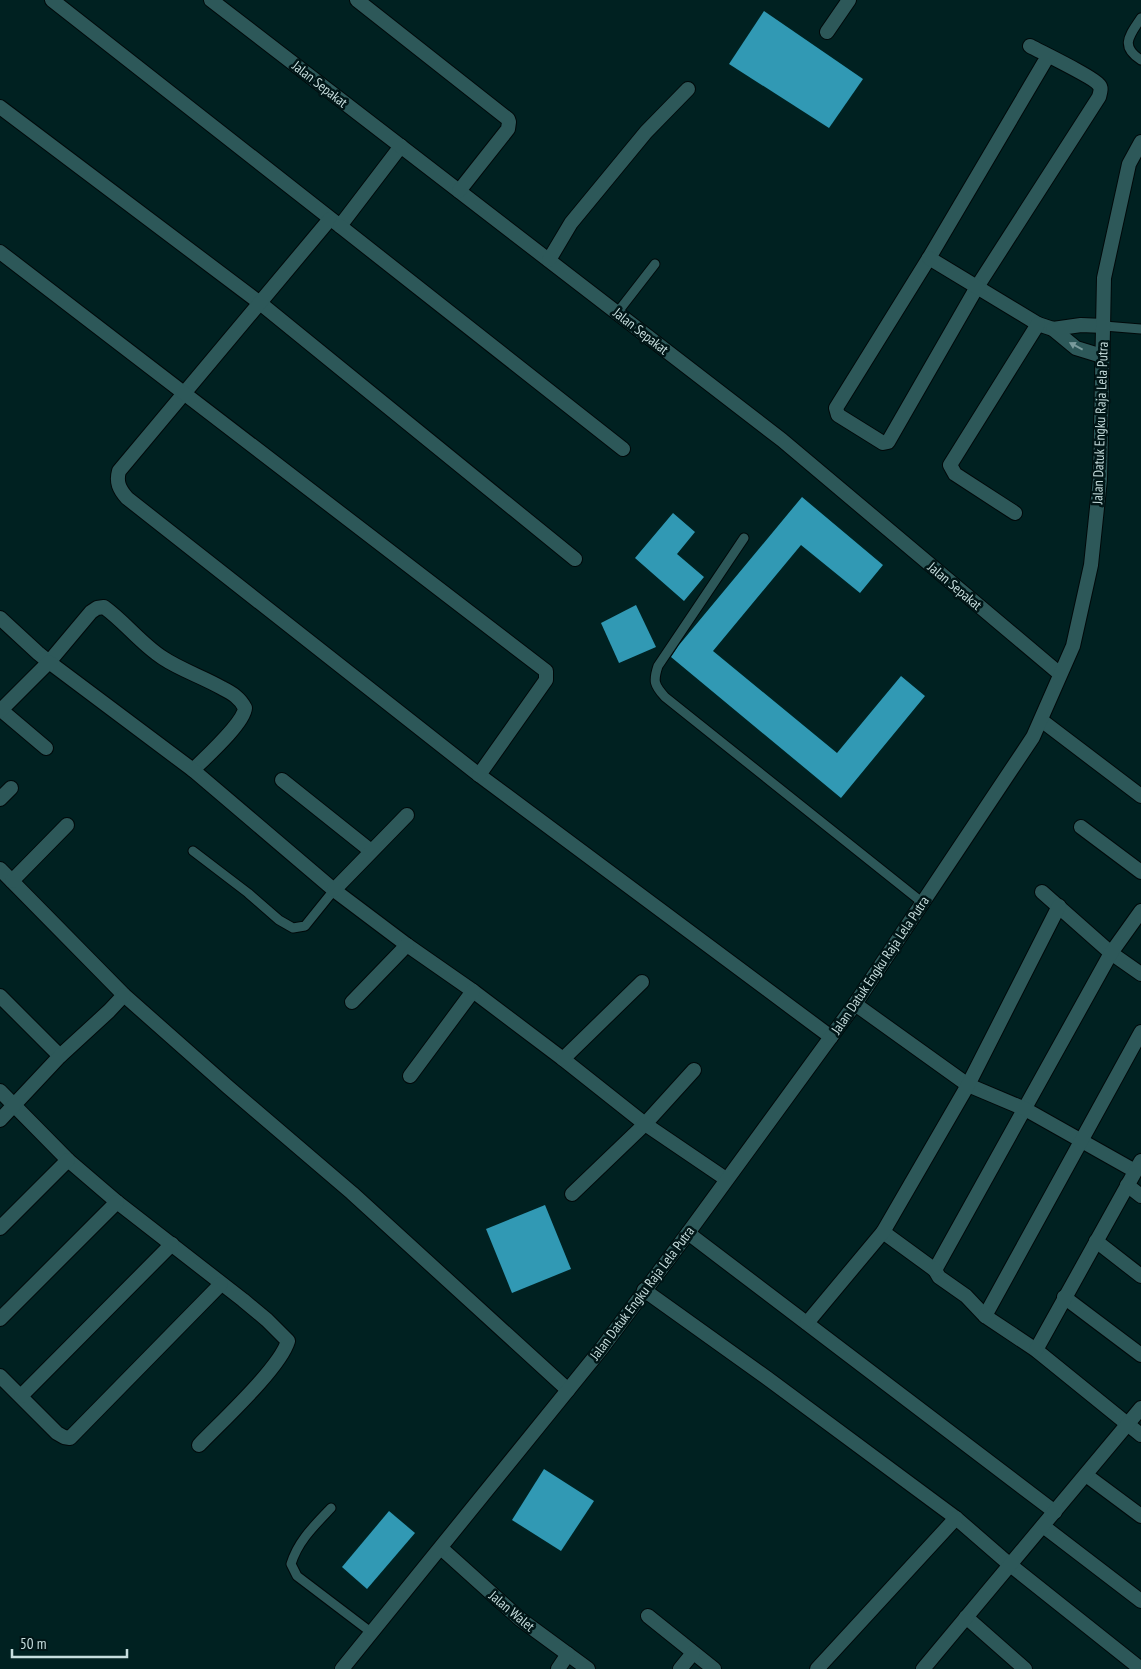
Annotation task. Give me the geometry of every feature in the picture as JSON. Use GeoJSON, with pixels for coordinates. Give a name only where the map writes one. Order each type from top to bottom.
{"type":"FeatureCollection","features":[{"type":"Feature","properties":{"kind":"street"},"geometry":{"type":"LineString","coordinates":[[52,0],[623,449]]}},
{"type":"Feature","properties":{"kind":"street","name":"Jalan Sepakat"},"geometry":{"type":"LineString","coordinates":[[211,0],[782,440],[1060,674]]}},
{"type":"Feature","properties":{"kind":"street"},"geometry":{"type":"LineString","coordinates":[[357,0],[508,118],[508,129],[459,191]]}},
{"type":"Feature","properties":{"kind":"street"},"geometry":{"type":"LineString","coordinates":[[827,32],[849,0]]}},
{"type":"Feature","properties":{"kind":"street"},"geometry":{"type":"LineString","coordinates":[[1030,46],[1099,84],[1099,97],[977,287],[888,442],[883,442],[838,415],[836,408],[929,258],[1048,56]]}},
{"type":"Feature","properties":{"kind":"street"},"geometry":{"type":"LineString","coordinates":[[549,260],[571,223],[646,132],[688,88]]}},
{"type":"Feature","properties":{"kind":"street"},"geometry":{"type":"LineString","coordinates":[[0,108],[260,303],[576,559]]}},
{"type":"Feature","properties":{"kind":"street","name":"Jalan Datuk Engku Raja Lela Putra"},"geometry":{"type":"LineString","coordinates":[[342,1669],[568,1390],[688,1233],[855,1004],[1033,737],[1073,646],[1091,565],[1100,479],[1104,278],[1129,164],[1141,142]]}},
{"type":"Feature","properties":{"kind":"street"},"geometry":{"type":"LineString","coordinates":[[401,146],[335,222],[260,303],[119,471],[117,479],[122,492],[127,498],[479,775],[831,1037]]}},
{"type":"Feature","properties":{"kind":"street"},"geometry":{"type":"LineString","coordinates":[[0,252],[546,671],[546,680],[479,775]]}},
{"type":"Feature","properties":{"kind":"street"},"geometry":{"type":"LineString","coordinates":[[929,258],[1038,324],[1053,329],[1076,348],[1102,356]]}},
{"type":"Feature","properties":{"kind":"street"},"geometry":{"type":"LineString","coordinates":[[1015,513],[954,474],[950,465],[1038,324]]}},
{"type":"Feature","properties":{"kind":"street"},"geometry":{"type":"LineString","coordinates":[[1053,329],[1081,325],[1104,326]]}},
{"type":"Feature","properties":{"kind":"street"},"geometry":{"type":"LineString","coordinates":[[46,748],[0,710],[50,662],[91,612],[97,608],[104,607],[162,658],[237,697],[245,708],[244,714],[224,739],[193,770]]}},
{"type":"Feature","properties":{"kind":"street"},"geometry":{"type":"LineString","coordinates":[[0,618],[38,653],[193,770],[334,890],[407,945],[473,991],[645,1124],[726,1180]]}},
{"type":"Feature","properties":{"kind":"street"},"geometry":{"type":"LineString","coordinates":[[1041,720],[1140,792]]}},
{"type":"Feature","properties":{"kind":"street"},"geometry":{"type":"LineString","coordinates":[[282,780],[371,851]]}},
{"type":"Feature","properties":{"kind":"street"},"geometry":{"type":"LineString","coordinates":[[0,799],[11,788]]}},
{"type":"Feature","properties":{"kind":"street"},"geometry":{"type":"LineString","coordinates":[[334,890],[406,814]]}},
{"type":"Feature","properties":{"kind":"street"},"geometry":{"type":"LineString","coordinates":[[12,881],[67,825]]}},
{"type":"Feature","properties":{"kind":"street"},"geometry":{"type":"LineString","coordinates":[[1081,827],[1141,872]]}},
{"type":"Feature","properties":{"kind":"street"},"geometry":{"type":"LineString","coordinates":[[0,869],[124,995],[228,1087],[352,1192],[568,1390]]}},
{"type":"Feature","properties":{"kind":"street"},"geometry":{"type":"LineString","coordinates":[[1042,892],[1111,953],[1141,974]]}},
{"type":"Feature","properties":{"kind":"street"},"geometry":{"type":"LineString","coordinates":[[807,1323],[883,1232],[968,1085],[1059,906]]}},
{"type":"Feature","properties":{"kind":"street"},"geometry":{"type":"LineString","coordinates":[[935,1270],[1111,953],[1141,911]]}},
{"type":"Feature","properties":{"kind":"street"},"geometry":{"type":"LineString","coordinates":[[352,1002],[407,945]]}},
{"type":"Feature","properties":{"kind":"street"},"geometry":{"type":"LineString","coordinates":[[563,1059],[642,982]]}},
{"type":"Feature","properties":{"kind":"street"},"geometry":{"type":"LineString","coordinates":[[410,1076],[473,991]]}},
{"type":"Feature","properties":{"kind":"street"},"geometry":{"type":"LineString","coordinates":[[0,1120],[60,1056],[124,995]]}},
{"type":"Feature","properties":{"kind":"street"},"geometry":{"type":"LineString","coordinates":[[0,996],[60,1056]]}},
{"type":"Feature","properties":{"kind":"street"},"geometry":{"type":"LineString","coordinates":[[855,1004],[968,1085],[1024,1109],[1082,1141],[1138,1166],[1036,1350]]}},
{"type":"Feature","properties":{"kind":"street"},"geometry":{"type":"LineString","coordinates":[[985,1316],[1141,1032]]}},
{"type":"Feature","properties":{"kind":"street"},"geometry":{"type":"LineString","coordinates":[[572,1194],[645,1124],[694,1070]]}},
{"type":"Feature","properties":{"kind":"street"},"geometry":{"type":"LineString","coordinates":[[0,1090],[68,1160],[116,1202],[267,1320],[288,1341],[285,1350],[262,1379],[199,1445]]}},
{"type":"Feature","properties":{"kind":"street"},"geometry":{"type":"LineString","coordinates":[[0,1228],[68,1160]]}},
{"type":"Feature","properties":{"kind":"street"},"geometry":{"type":"LineString","coordinates":[[1127,1186],[1141,1196]]}},
{"type":"Feature","properties":{"kind":"street"},"geometry":{"type":"LineString","coordinates":[[0,1319],[116,1202]]}},
{"type":"Feature","properties":{"kind":"street"},"geometry":{"type":"LineString","coordinates":[[883,1232],[935,1270],[940,1277],[966,1296],[985,1316],[1036,1350],[1141,1435]]}},
{"type":"Feature","properties":{"kind":"street"},"geometry":{"type":"LineString","coordinates":[[688,1233],[1055,1512]]}},
{"type":"Feature","properties":{"kind":"street"},"geometry":{"type":"LineString","coordinates":[[1096,1241],[1141,1276]]}},
{"type":"Feature","properties":{"kind":"street"},"geometry":{"type":"LineString","coordinates":[[21,1396],[172,1244]]}},
{"type":"Feature","properties":{"kind":"street"},"geometry":{"type":"LineString","coordinates":[[0,1376],[57,1433],[70,1438],[221,1284]]}},
{"type":"Feature","properties":{"kind":"street"},"geometry":{"type":"LineString","coordinates":[[644,1290],[767,1378],[956,1518],[1009,1564],[1141,1669]]}},
{"type":"Feature","properties":{"kind":"street"},"geometry":{"type":"LineString","coordinates":[[1064,1297],[1141,1355]]}},
{"type":"Feature","properties":{"kind":"street"},"geometry":{"type":"LineString","coordinates":[[923,1669],[1141,1408]]}},
{"type":"Feature","properties":{"kind":"street"},"geometry":{"type":"LineString","coordinates":[[1086,1475],[1141,1516]]}},
{"type":"Feature","properties":{"kind":"street"},"geometry":{"type":"LineString","coordinates":[[817,1669],[956,1518]]}},
{"type":"Feature","properties":{"kind":"street"},"geometry":{"type":"LineString","coordinates":[[1043,1526],[1141,1600]]}},
{"type":"Feature","properties":{"kind":"street","name":"Jalan Walet"},"geometry":{"type":"LineString","coordinates":[[440,1548],[520,1619],[588,1669]]}},
{"type":"Feature","properties":{"kind":"street"},"geometry":{"type":"LineString","coordinates":[[648,1616],[714,1669]]}},
{"type":"Feature","properties":{"kind":"street"},"geometry":{"type":"LineString","coordinates":[[966,1617],[1025,1669]]}},
{"type":"Feature","properties":{"kind":"street"},"geometry":{"type":"LineString","coordinates":[[680,1669],[694,1653]]}},
{"type":"Feature","properties":{"kind":"street"},"geometry":{"type":"LineString","coordinates":[[558,1669],[568,1654]]}},
{"type":"Feature","properties":{"kind":"lane"},"geometry":{"type":"LineString","coordinates":[[1141,18],[1128,39],[1128,45],[1135,56],[1141,60]]}},
{"type":"Feature","properties":{"kind":"lane"},"geometry":{"type":"LineString","coordinates":[[617,313],[655,264]]}},
{"type":"Feature","properties":{"kind":"lane"},"geometry":{"type":"LineString","coordinates":[[1104,326],[1141,329]]}},
{"type":"Feature","properties":{"kind":"lane"},"geometry":{"type":"LineString","coordinates":[[744,538],[658,666],[654,678],[657,689],[923,903]]}},
{"type":"Feature","properties":{"kind":"lane"},"geometry":{"type":"LineString","coordinates":[[193,851],[248,893],[279,920],[293,928],[306,926],[334,890]]}},
{"type":"Feature","properties":{"kind":"lane"},"geometry":{"type":"LineString","coordinates":[[332,1508],[308,1532],[295,1550],[291,1564],[297,1576],[372,1633]]}},
{"type":"Feature","properties":{"kind":"building"},"geometry":{"type":"Polygon","coordinates":[[[764,11],[863,79],[829,128],[729,64],[764,11]]]}},
{"type":"Feature","properties":{"kind":"building"},"geometry":{"type":"Polygon","coordinates":[[[802,497],[883,565],[860,593],[801,545],[713,651],[837,753],[901,676],[925,696],[841,798],[671,657],[802,497]]]}},
{"type":"Feature","properties":{"kind":"building"},"geometry":{"type":"Polygon","coordinates":[[[673,513],[695,532],[677,554],[704,577],[684,601],[635,558],[673,513]]]}},
{"type":"Feature","properties":{"kind":"building"},"geometry":{"type":"Polygon","coordinates":[[[636,605],[656,647],[619,663],[601,623],[636,605]]]}},
{"type":"Feature","properties":{"kind":"building"},"geometry":{"type":"Polygon","coordinates":[[[545,1205],[571,1269],[512,1293],[486,1229],[545,1205]]]}},
{"type":"Feature","properties":{"kind":"building"},"geometry":{"type":"Polygon","coordinates":[[[544,1469],[594,1501],[561,1551],[512,1520],[544,1469]]]}},
{"type":"Feature","properties":{"kind":"building"},"geometry":{"type":"Polygon","coordinates":[[[389,1511],[415,1533],[367,1589],[342,1567],[389,1511]]]}}]}
